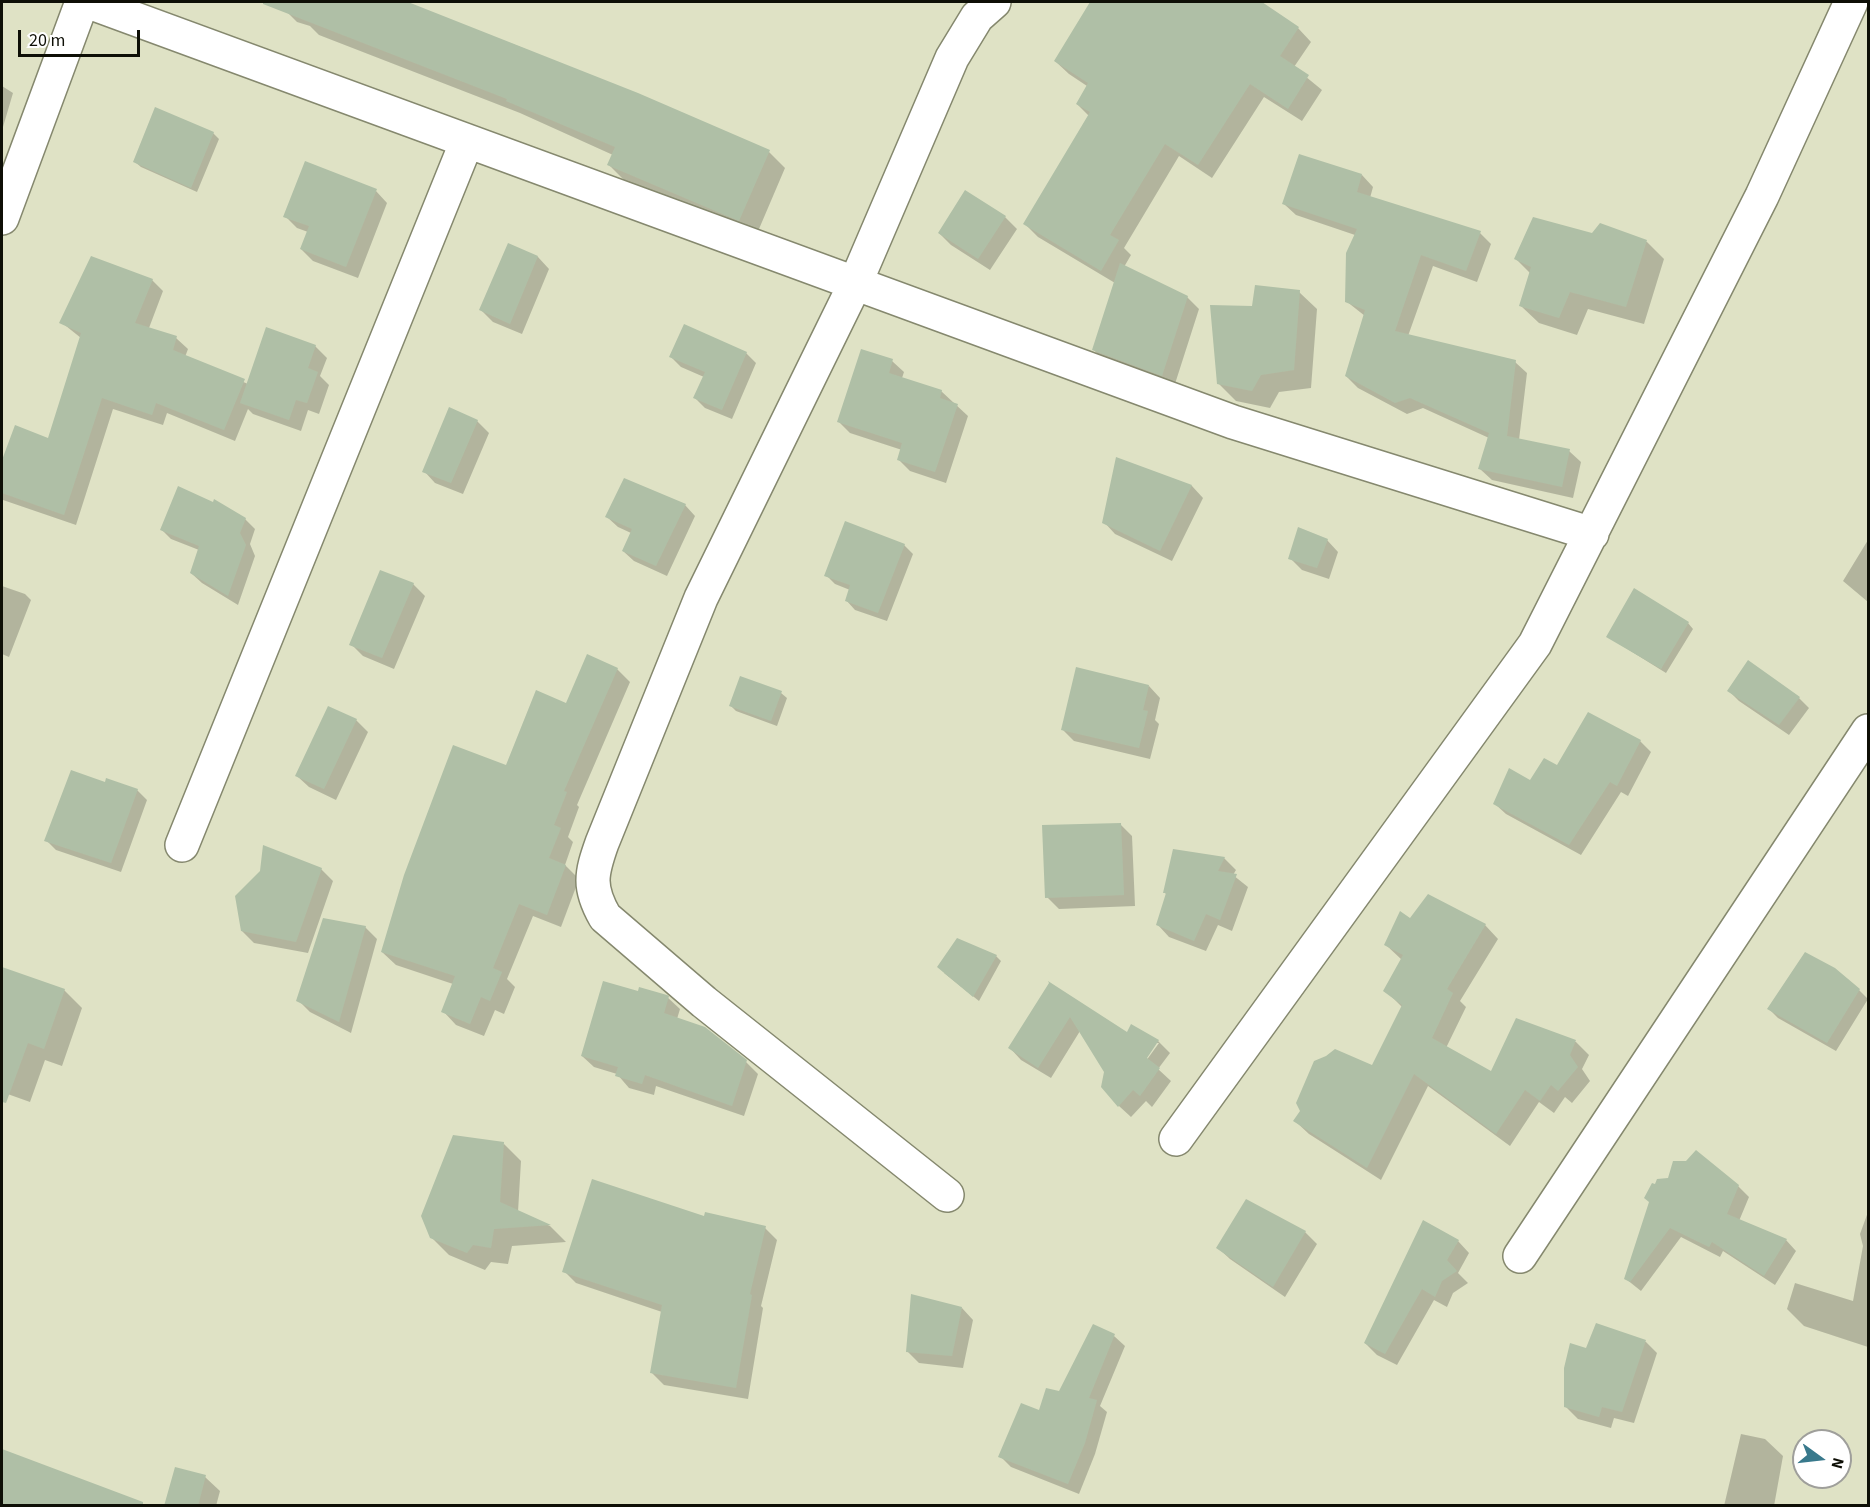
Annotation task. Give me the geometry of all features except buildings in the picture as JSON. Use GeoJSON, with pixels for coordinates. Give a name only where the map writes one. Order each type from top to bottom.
{"type":"FeatureCollection","features":[{"type":"Feature","properties":{"kind":"street"},"geometry":{"type":"LineString","coordinates":[[2,218],[10,167],[82,2]]}},
{"type":"Feature","properties":{"kind":"street"},"geometry":{"type":"LineString","coordinates":[[89,2],[1233,422],[1592,534]]}},
{"type":"Feature","properties":{"kind":"street"},"geometry":{"type":"LineString","coordinates":[[947,1195],[704,1002],[605,917],[595,900],[592,881],[602,843],[701,598],[855,284],[952,58],[977,17],[994,2]]}},
{"type":"Feature","properties":{"kind":"street"},"geometry":{"type":"LineString","coordinates":[[1176,1139],[1535,644],[1762,196],[1851,2]]}},
{"type":"Feature","properties":{"kind":"street"},"geometry":{"type":"LineString","coordinates":[[182,845],[467,141]]}},
{"type":"Feature","properties":{"kind":"street"},"geometry":{"type":"LineString","coordinates":[[1520,1256],[1869,731]]}}]}
